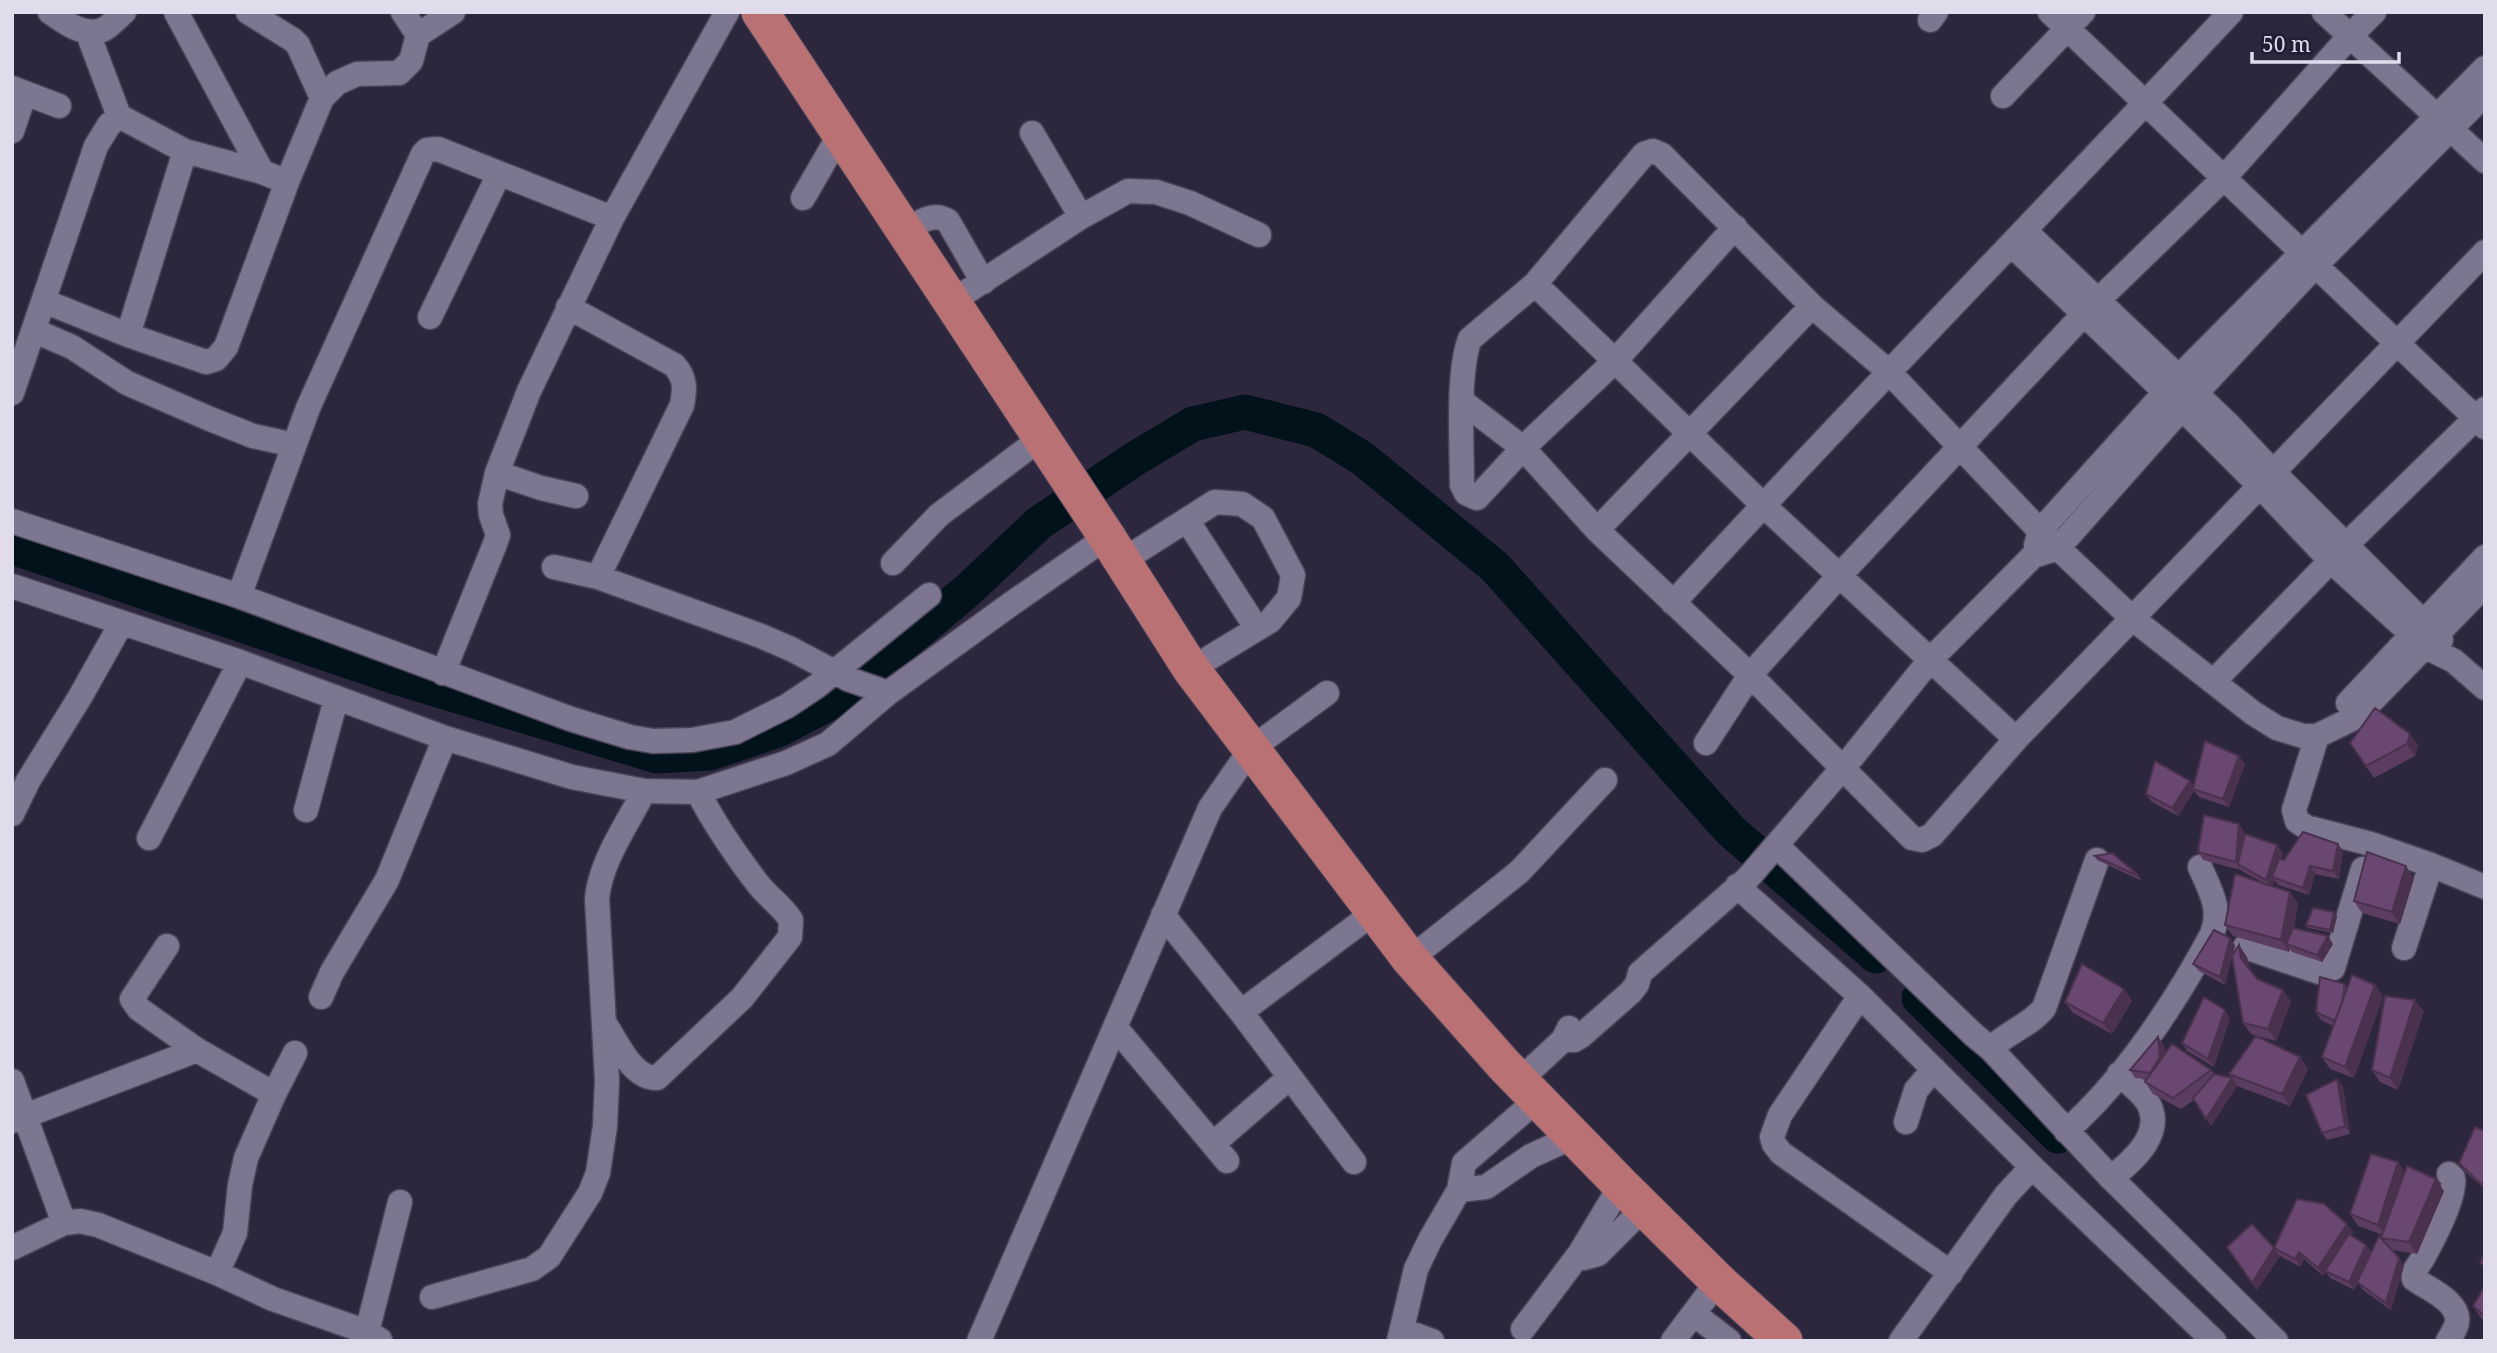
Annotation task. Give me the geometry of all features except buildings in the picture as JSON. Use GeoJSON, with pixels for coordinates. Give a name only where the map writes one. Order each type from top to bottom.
{"type":"FeatureCollection","features":[{"type":"Feature","properties":{"kind":"highway"},"geometry":{"type":"LineString","coordinates":[[760,12],[1070,485],[1111,543],[1191,669],[1410,958],[1529,1089],[1769,1336]]}},
{"type":"Feature","properties":{"kind":"street"},"geometry":{"type":"LineString","coordinates":[[50,12],[68,25],[87,31],[102,30],[124,12]]}},
{"type":"Feature","properties":{"kind":"street"},"geometry":{"type":"LineString","coordinates":[[176,12],[262,172]]}},
{"type":"Feature","properties":{"kind":"street"},"geometry":{"type":"LineString","coordinates":[[248,12],[298,45],[322,98]]}},
{"type":"Feature","properties":{"kind":"street"},"geometry":{"type":"LineString","coordinates":[[403,12],[418,35]]}},
{"type":"Feature","properties":{"kind":"street"},"geometry":{"type":"LineString","coordinates":[[44,301],[128,335],[206,362],[216,359],[226,347],[287,182],[322,98],[337,83],[358,74],[399,73],[411,61],[418,35],[453,12]]}},
{"type":"Feature","properties":{"kind":"street"},"geometry":{"type":"LineString","coordinates":[[443,673],[498,534],[490,504],[497,473],[528,391],[612,218],[727,12]]}},
{"type":"Feature","properties":{"kind":"street"},"geometry":{"type":"LineString","coordinates":[[1673,603],[1888,371],[2231,12]]}},
{"type":"Feature","properties":{"kind":"street"},"geometry":{"type":"LineString","coordinates":[[2324,12],[2358,21],[2449,117],[2485,161]]}},
{"type":"Feature","properties":{"kind":"street"},"geometry":{"type":"LineString","coordinates":[[2003,96],[2066,18],[2145,105],[2397,344],[2482,418],[2338,553],[2213,682]]}},
{"type":"Feature","properties":{"kind":"street"},"geometry":{"type":"LineString","coordinates":[[1706,743],[1750,675],[1840,575],[2092,307],[2223,179],[2358,21]]}},
{"type":"Feature","properties":{"kind":"street"},"geometry":{"type":"LineString","coordinates":[[87,31],[119,116],[185,151],[262,172],[287,182]]}},
{"type":"Feature","properties":{"kind":"street"},"geometry":{"type":"LineString","coordinates":[[2033,556],[2040,531],[2180,393],[2449,117],[2485,68]]}},
{"type":"Feature","properties":{"kind":"street"},"geometry":{"type":"LineString","coordinates":[[12,131],[19,91],[58,106]]}},
{"type":"Feature","properties":{"kind":"street"},"geometry":{"type":"LineString","coordinates":[[2449,117],[2485,94]]}},
{"type":"Feature","properties":{"kind":"street"},"geometry":{"type":"LineString","coordinates":[[12,393],[96,146],[109,125],[119,116]]}},
{"type":"Feature","properties":{"kind":"street"},"geometry":{"type":"LineString","coordinates":[[2449,117],[2485,140]]}},
{"type":"Feature","properties":{"kind":"street"},"geometry":{"type":"LineString","coordinates":[[1032,133],[1081,217]]}},
{"type":"Feature","properties":{"kind":"street"},"geometry":{"type":"LineString","coordinates":[[803,198],[840,134]]}},
{"type":"Feature","properties":{"kind":"street"},"geometry":{"type":"LineString","coordinates":[[239,596],[294,445],[330,358],[423,154],[428,150],[438,149],[612,218]]}},
{"type":"Feature","properties":{"kind":"street"},"geometry":{"type":"LineString","coordinates":[[128,335],[185,151]]}},
{"type":"Feature","properties":{"kind":"street"},"geometry":{"type":"LineString","coordinates":[[1735,227],[1615,361],[1523,448],[1477,498],[1466,493],[1462,485],[1462,402],[1465,349],[1470,339],[1535,284],[1644,154],[1653,151],[1662,155],[1735,227],[1812,306],[1888,371],[2040,531],[2133,619],[2265,722],[2277,728],[2303,736],[2325,732],[2356,717],[2485,557]]}},
{"type":"Feature","properties":{"kind":"street"},"geometry":{"type":"LineString","coordinates":[[430,317],[499,174]]}},
{"type":"Feature","properties":{"kind":"street"},"geometry":{"type":"LineString","coordinates":[[951,302],[1081,217],[1128,191],[1156,192],[1190,203],[1259,236]]}},
{"type":"Feature","properties":{"kind":"street"},"geometry":{"type":"LineString","coordinates":[[904,232],[932,217],[941,216],[948,221],[983,282]]}},
{"type":"Feature","properties":{"kind":"street"},"geometry":{"type":"LineString","coordinates":[[2018,237],[2180,393],[2338,553],[2485,688]]}},
{"type":"Feature","properties":{"kind":"street"},"geometry":{"type":"LineString","coordinates":[[1462,402],[1523,448],[1597,530],[1750,675],[1912,838],[1922,840],[1932,835],[2016,738],[2485,252]]}},
{"type":"Feature","properties":{"kind":"street"},"geometry":{"type":"LineString","coordinates":[[1535,284],[1763,505],[2016,738]]}},
{"type":"Feature","properties":{"kind":"street"},"geometry":{"type":"LineString","coordinates":[[1597,530],[1812,306]]}},
{"type":"Feature","properties":{"kind":"street"},"geometry":{"type":"LineString","coordinates":[[569,307],[674,365],[681,373],[685,388],[682,405],[598,577]]}},
{"type":"Feature","properties":{"kind":"street"},"geometry":{"type":"LineString","coordinates":[[35,331],[72,347],[127,383],[253,436],[294,445]]}},
{"type":"Feature","properties":{"kind":"street"},"geometry":{"type":"LineString","coordinates":[[1432,1341],[1400,1336],[1416,1269],[1459,1190],[1464,1163],[1529,1089],[1563,1040],[1574,1040],[1581,1036],[1631,992],[1640,973],[1743,882],[1772,852],[1930,660],[2033,556],[2059,548],[2180,393]]}},
{"type":"Feature","properties":{"kind":"street"},"geometry":{"type":"LineString","coordinates":[[893,563],[958,500],[1041,439]]}},
{"type":"Feature","properties":{"kind":"street"},"geometry":{"type":"LineString","coordinates":[[497,473],[541,488],[576,496]]}},
{"type":"Feature","properties":{"kind":"street"},"geometry":{"type":"LineString","coordinates":[[12,586],[240,662],[445,737],[572,777],[644,791],[698,792],[786,764],[822,748],[833,741],[882,691],[1011,604],[1111,543],[1187,520],[1215,502],[1242,504],[1263,518],[1293,575],[1289,598],[1270,621],[1191,669]]}},
{"type":"Feature","properties":{"kind":"street"},"geometry":{"type":"LineString","coordinates":[[1187,520],[1257,629]]}},
{"type":"Feature","properties":{"kind":"street"},"geometry":{"type":"LineString","coordinates":[[12,521],[239,596],[571,719],[653,741],[692,740],[735,732],[787,706],[817,686],[840,675],[929,595]]}},
{"type":"Feature","properties":{"kind":"street"},"geometry":{"type":"LineString","coordinates":[[554,567],[598,577],[761,636],[840,675],[882,691]]}},
{"type":"Feature","properties":{"kind":"street"},"geometry":{"type":"LineString","coordinates":[[2425,634],[2485,585]]}},
{"type":"Feature","properties":{"kind":"street"},"geometry":{"type":"LineString","coordinates":[[12,814],[28,780],[80,697],[121,624]]}},
{"type":"Feature","properties":{"kind":"street"},"geometry":{"type":"LineString","coordinates":[[149,838],[240,662]]}},
{"type":"Feature","properties":{"kind":"street"},"geometry":{"type":"LineString","coordinates":[[979,1341],[1210,808],[1251,748],[1327,693]]}},
{"type":"Feature","properties":{"kind":"street"},"geometry":{"type":"LineString","coordinates":[[306,810],[336,699]]}},
{"type":"Feature","properties":{"kind":"street"},"geometry":{"type":"LineString","coordinates":[[2325,732],[2294,810],[2297,821],[2306,827],[2431,865],[2485,887]]}},
{"type":"Feature","properties":{"kind":"street"},"geometry":{"type":"LineString","coordinates":[[321,997],[332,972],[387,880],[445,737]]}},
{"type":"Feature","properties":{"kind":"street"},"geometry":{"type":"LineString","coordinates":[[1410,958],[1519,872],[1605,780]]}},
{"type":"Feature","properties":{"kind":"street"},"geometry":{"type":"LineString","coordinates":[[432,1297],[532,1269],[549,1257],[590,1193],[598,1173],[605,1126],[607,1080],[598,885],[605,865],[644,791]]}},
{"type":"Feature","properties":{"kind":"street"},"geometry":{"type":"LineString","coordinates":[[604,1023],[630,1062],[643,1075],[657,1078],[742,998],[790,937],[791,920],[759,886],[713,822],[698,792]]}},
{"type":"Feature","properties":{"kind":"street"},"geometry":{"type":"LineString","coordinates":[[2245,947],[2322,973],[2333,968],[2371,845]]}},
{"type":"Feature","properties":{"kind":"street"},"geometry":{"type":"LineString","coordinates":[[1772,852],[1991,1049],[2111,1178],[2276,1341]]}},
{"type":"Feature","properties":{"kind":"street"},"geometry":{"type":"LineString","coordinates":[[1991,1049],[2004,1037],[2037,1017],[2045,1008],[2097,860]]}},
{"type":"Feature","properties":{"kind":"street"},"geometry":{"type":"LineString","coordinates":[[2404,948],[2431,865]]}},
{"type":"Feature","properties":{"kind":"street"},"geometry":{"type":"LineString","coordinates":[[2066,1131],[2119,1074],[2164,1016],[2212,934],[2216,924],[2216,905],[2200,867]]}},
{"type":"Feature","properties":{"kind":"street"},"geometry":{"type":"LineString","coordinates":[[1743,882],[2032,1167],[2214,1341]]}},
{"type":"Feature","properties":{"kind":"street"},"geometry":{"type":"LineString","coordinates":[[1241,1012],[1376,911]]}},
{"type":"Feature","properties":{"kind":"street"},"geometry":{"type":"LineString","coordinates":[[1163,915],[1241,1012],[1354,1162]]}},
{"type":"Feature","properties":{"kind":"street"},"geometry":{"type":"LineString","coordinates":[[167,946],[132,999],[139,1009],[197,1050],[274,1094]]}},
{"type":"Feature","properties":{"kind":"street"},"geometry":{"type":"LineString","coordinates":[[1860,996],[1780,1115],[1772,1137],[1774,1144],[1781,1153],[1951,1273]]}},
{"type":"Feature","properties":{"kind":"street"},"geometry":{"type":"LineString","coordinates":[[1115,1027],[1221,1152],[1289,1078]]}},
{"type":"Feature","properties":{"kind":"street"},"geometry":{"type":"LineString","coordinates":[[19,1118],[197,1050]]}},
{"type":"Feature","properties":{"kind":"street"},"geometry":{"type":"LineString","coordinates":[[217,1273],[234,1233],[246,1158],[295,1053]]}},
{"type":"Feature","properties":{"kind":"street"},"geometry":{"type":"LineString","coordinates":[[1906,1122],[1916,1090],[1934,1069]]}},
{"type":"Feature","properties":{"kind":"street"},"geometry":{"type":"LineString","coordinates":[[2111,1178],[2129,1164],[2149,1138],[2154,1122],[2145,1098],[2119,1074]]}},
{"type":"Feature","properties":{"kind":"street"},"geometry":{"type":"LineString","coordinates":[[12,1081],[19,1118],[64,1223]]}},
{"type":"Feature","properties":{"kind":"street"},"geometry":{"type":"LineString","coordinates":[[1459,1190],[1486,1187],[1531,1156],[1575,1136]]}},
{"type":"Feature","properties":{"kind":"street"},"geometry":{"type":"LineString","coordinates":[[1901,1341],[2006,1195],[2032,1167]]}},
{"type":"Feature","properties":{"kind":"street"},"geometry":{"type":"LineString","coordinates":[[2448,1341],[2457,1324],[2456,1311],[2447,1300],[2414,1279],[2413,1271],[2424,1258],[2453,1192],[2453,1178],[2449,1174]]}},
{"type":"Feature","properties":{"kind":"street"},"geometry":{"type":"LineString","coordinates":[[1523,1329],[1578,1256],[1584,1258],[1598,1254],[1632,1197]]}},
{"type":"Feature","properties":{"kind":"street"},"geometry":{"type":"LineString","coordinates":[[12,1248],[64,1223],[79,1221],[98,1225],[217,1273],[273,1299],[374,1336],[400,1202]]}},
{"type":"Feature","properties":{"kind":"street"},"geometry":{"type":"LineString","coordinates":[[1722,1285],[1696,1331],[1729,1341]]}},
{"type":"Feature","properties":{"kind":"street"},"geometry":{"type":"LineString","coordinates":[[1673,1341],[1722,1285]]}},
{"type":"Feature","properties":{"kind":"waterway"},"geometry":{"type":"LineString","coordinates":[[12,547],[395,677],[657,756],[710,753],[778,730],[839,698],[968,590],[1039,523],[1136,458],[1193,424],[1245,412],[1316,430],[1362,458],[1495,567],[1731,831],[1876,956]]}},
{"type":"Feature","properties":{"kind":"waterway"},"geometry":{"type":"LineString","coordinates":[[1919,998],[2058,1136]]}}]}
